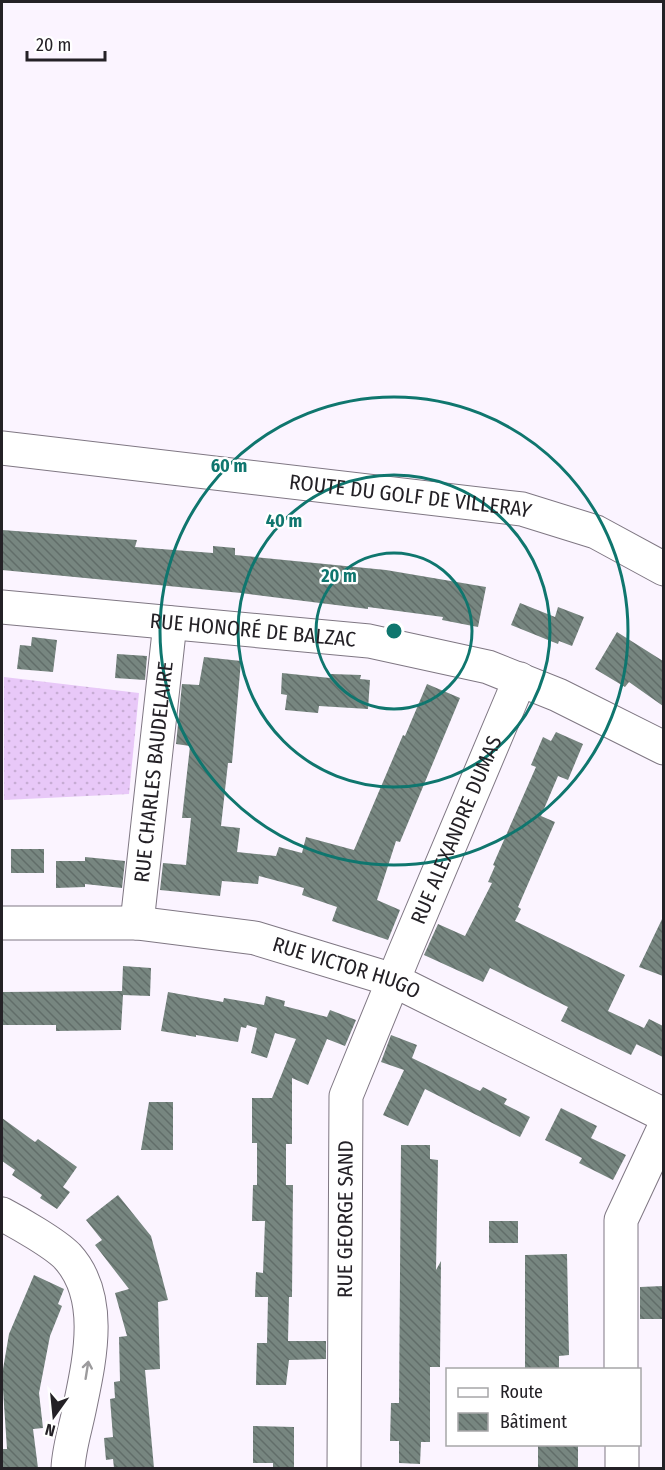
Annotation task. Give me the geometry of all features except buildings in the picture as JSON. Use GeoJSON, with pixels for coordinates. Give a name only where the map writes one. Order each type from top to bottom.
{"type":"FeatureCollection","features":[{"type":"Feature","properties":{"kind":"street","name":"ROUTE DU GOLF DE VILLERAY"},"geometry":{"type":"LineString","coordinates":[[2,448],[522,509],[596,532],[663,569]]}},
{"type":"Feature","properties":{"kind":"street","name":"RUE HONORÉ DE BALZAC"},"geometry":{"type":"LineString","coordinates":[[2,607],[369,641],[488,667],[558,695],[663,748]]}},
{"type":"Feature","properties":{"kind":"street","name":"RUE CHARLES BAUDELAIRE"},"geometry":{"type":"LineString","coordinates":[[137,924],[170,622]]}},
{"type":"Feature","properties":{"kind":"street","name":"RUE ALEXANDRE DUMAS"},"geometry":{"type":"LineString","coordinates":[[393,980],[519,679]]}},
{"type":"Feature","properties":{"kind":"street","name":"RUE VICTOR HUGO"},"geometry":{"type":"LineString","coordinates":[[2,923],[137,924],[255,938],[393,980],[663,1116]]}},
{"type":"Feature","properties":{"kind":"street","name":"RUE GEORGE SAND"},"geometry":{"type":"LineString","coordinates":[[344,1468],[346,1096],[393,980]]}},
{"type":"Feature","properties":{"kind":"street"},"geometry":{"type":"LineString","coordinates":[[621,1368],[621,1220],[663,1128]]}},
{"type":"Feature","properties":{"kind":"street"},"geometry":{"type":"LineString","coordinates":[[7,1228],[66,1255],[78,1270],[87,1295],[91,1323],[90,1348],[68,1468]]}},
{"type":"Feature","properties":{"kind":"street"},"geometry":{"type":"LineString","coordinates":[[622,1446],[622,1468]]}},
{"type":"Feature","properties":{"kind":"shaded area"},"geometry":{"type":"Polygon","coordinates":[[[4,677],[139,693],[129,794],[4,800],[4,677]]]}}]}
